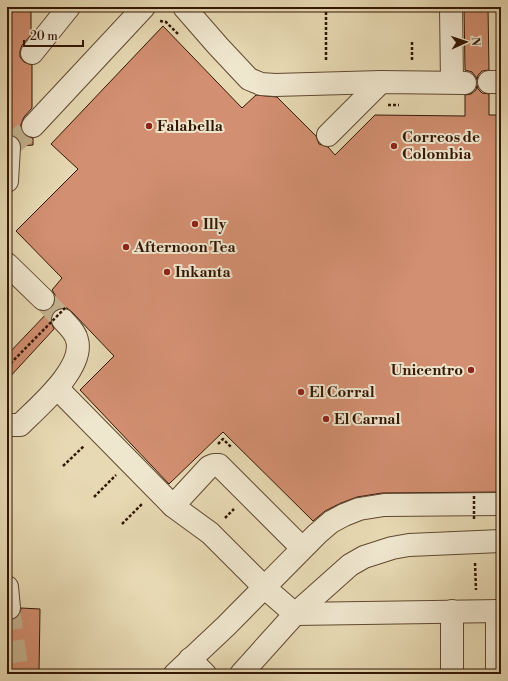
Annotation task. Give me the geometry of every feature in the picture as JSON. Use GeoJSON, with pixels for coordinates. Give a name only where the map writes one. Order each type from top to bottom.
{"type":"FeatureCollection","features":[{"type":"Feature","properties":{"kind":"lane"},"geometry":{"type":"LineString","coordinates":[[32,53],[69,7]]}},
{"type":"Feature","properties":{"kind":"lane"},"geometry":{"type":"LineString","coordinates":[[184,7],[218,46],[250,79],[255,82],[269,85],[381,82],[458,82],[451,7]]}},
{"type":"Feature","properties":{"kind":"lane"},"geometry":{"type":"LineString","coordinates":[[32,126],[151,15]]}},
{"type":"Feature","properties":{"kind":"lane"},"geometry":{"type":"LineString","coordinates":[[328,134],[381,82]]}},
{"type":"Feature","properties":{"kind":"lane"},"geometry":{"type":"LineString","coordinates":[[7,181],[9,147]]}},
{"type":"Feature","properties":{"kind":"lane"},"geometry":{"type":"LineString","coordinates":[[7,264],[43,300]]}},
{"type":"Feature","properties":{"kind":"lane"},"geometry":{"type":"LineString","coordinates":[[7,425],[20,425],[57,388],[74,363],[78,348],[76,336],[64,313]]}},
{"type":"Feature","properties":{"kind":"lane"},"geometry":{"type":"LineString","coordinates":[[57,388],[173,506],[210,533],[264,587],[295,614],[499,611],[497,674]]}},
{"type":"Feature","properties":{"kind":"lane"},"geometry":{"type":"LineString","coordinates":[[173,506],[209,467],[219,465],[302,548]]}},
{"type":"Feature","properties":{"kind":"lane"},"geometry":{"type":"LineString","coordinates":[[175,674],[198,666],[226,626],[302,548],[331,522],[344,515],[359,509],[384,505],[501,504]]}},
{"type":"Feature","properties":{"kind":"lane"},"geometry":{"type":"LineString","coordinates":[[241,674],[295,614],[350,565],[364,557],[392,548],[409,545],[501,541]]}},
{"type":"Feature","properties":{"kind":"lane"},"geometry":{"type":"LineString","coordinates":[[452,611],[452,674]]}},
{"type":"Feature","properties":{"kind":"path"},"geometry":{"type":"LineString","coordinates":[[151,15],[160,21],[166,22],[180,37]]}},
{"type":"Feature","properties":{"kind":"path"},"geometry":{"type":"LineString","coordinates":[[7,367],[64,313]]}},
{"type":"Feature","properties":{"kind":"path"},"geometry":{"type":"LineString","coordinates":[[474,496],[474,521]]}},
{"type":"Feature","properties":{"kind":"path"},"geometry":{"type":"LineString","coordinates":[[475,557],[476,592]]}},
{"type":"Feature","properties":{"kind":"building"},"geometry":{"type":"Polygon","coordinates":[[[7,7],[31,7],[31,35],[22,45],[20,57],[24,62],[32,65],[32,108],[24,117],[21,124],[21,129],[24,135],[33,138],[33,145],[21,146],[20,141],[16,137],[7,135],[7,7]]]}},
{"type":"Feature","properties":{"kind":"building"},"geometry":{"type":"Polygon","coordinates":[[[464,7],[488,7],[489,70],[482,71],[478,75],[477,80],[472,72],[465,70],[464,7]]]}},
{"type":"Feature","properties":{"kind":"building"},"geometry":{"type":"Polygon","coordinates":[[[163,26],[242,108],[256,95],[277,97],[316,136],[319,144],[328,147],[335,155],[375,115],[465,116],[465,95],[471,94],[476,90],[477,85],[478,89],[482,93],[489,94],[489,115],[501,115],[501,492],[382,493],[357,497],[341,503],[325,511],[313,521],[223,432],[169,484],[80,390],[114,356],[67,308],[60,308],[54,311],[51,316],[51,322],[54,329],[7,380],[7,355],[50,310],[49,309],[55,302],[55,295],[52,290],[62,278],[16,231],[78,169],[51,144],[163,26]]]}},
{"type":"Feature","properties":{"kind":"building"},"geometry":{"type":"Polygon","coordinates":[[[21,608],[40,609],[39,674],[7,674],[7,620],[17,618],[20,614],[21,608]]]}},
{"type":"Feature","properties":{"kind":"tunnel"},"geometry":{"type":"LineString","coordinates":[[9,147],[33,126]]}},
{"type":"Feature","properties":{"kind":"tunnel"},"geometry":{"type":"LineString","coordinates":[[43,299],[63,320]]}},
{"type":"Feature","properties":{"kind":"tunnel"},"geometry":{"type":"LineString","coordinates":[[9,608],[18,674]]}},
{"type":"Feature","properties":{"kind":"place","name":"Falabella"},"geometry":{"type":"Point","coordinates":[149,126]}},
{"type":"Feature","properties":{"kind":"place","name":"Correos de Colombia"},"geometry":{"type":"Point","coordinates":[394,146]}},
{"type":"Feature","properties":{"kind":"place","name":"Illy"},"geometry":{"type":"Point","coordinates":[195,224]}},
{"type":"Feature","properties":{"kind":"place","name":"Afternoon Tea"},"geometry":{"type":"Point","coordinates":[126,247]}},
{"type":"Feature","properties":{"kind":"place","name":"Inkanta"},"geometry":{"type":"Point","coordinates":[167,272]}},
{"type":"Feature","properties":{"kind":"place","name":"Unicentro"},"geometry":{"type":"Point","coordinates":[471,370]}},
{"type":"Feature","properties":{"kind":"place","name":"El Corral"},"geometry":{"type":"Point","coordinates":[301,392]}},
{"type":"Feature","properties":{"kind":"place","name":"El Carnal"},"geometry":{"type":"Point","coordinates":[326,419]}}]}
